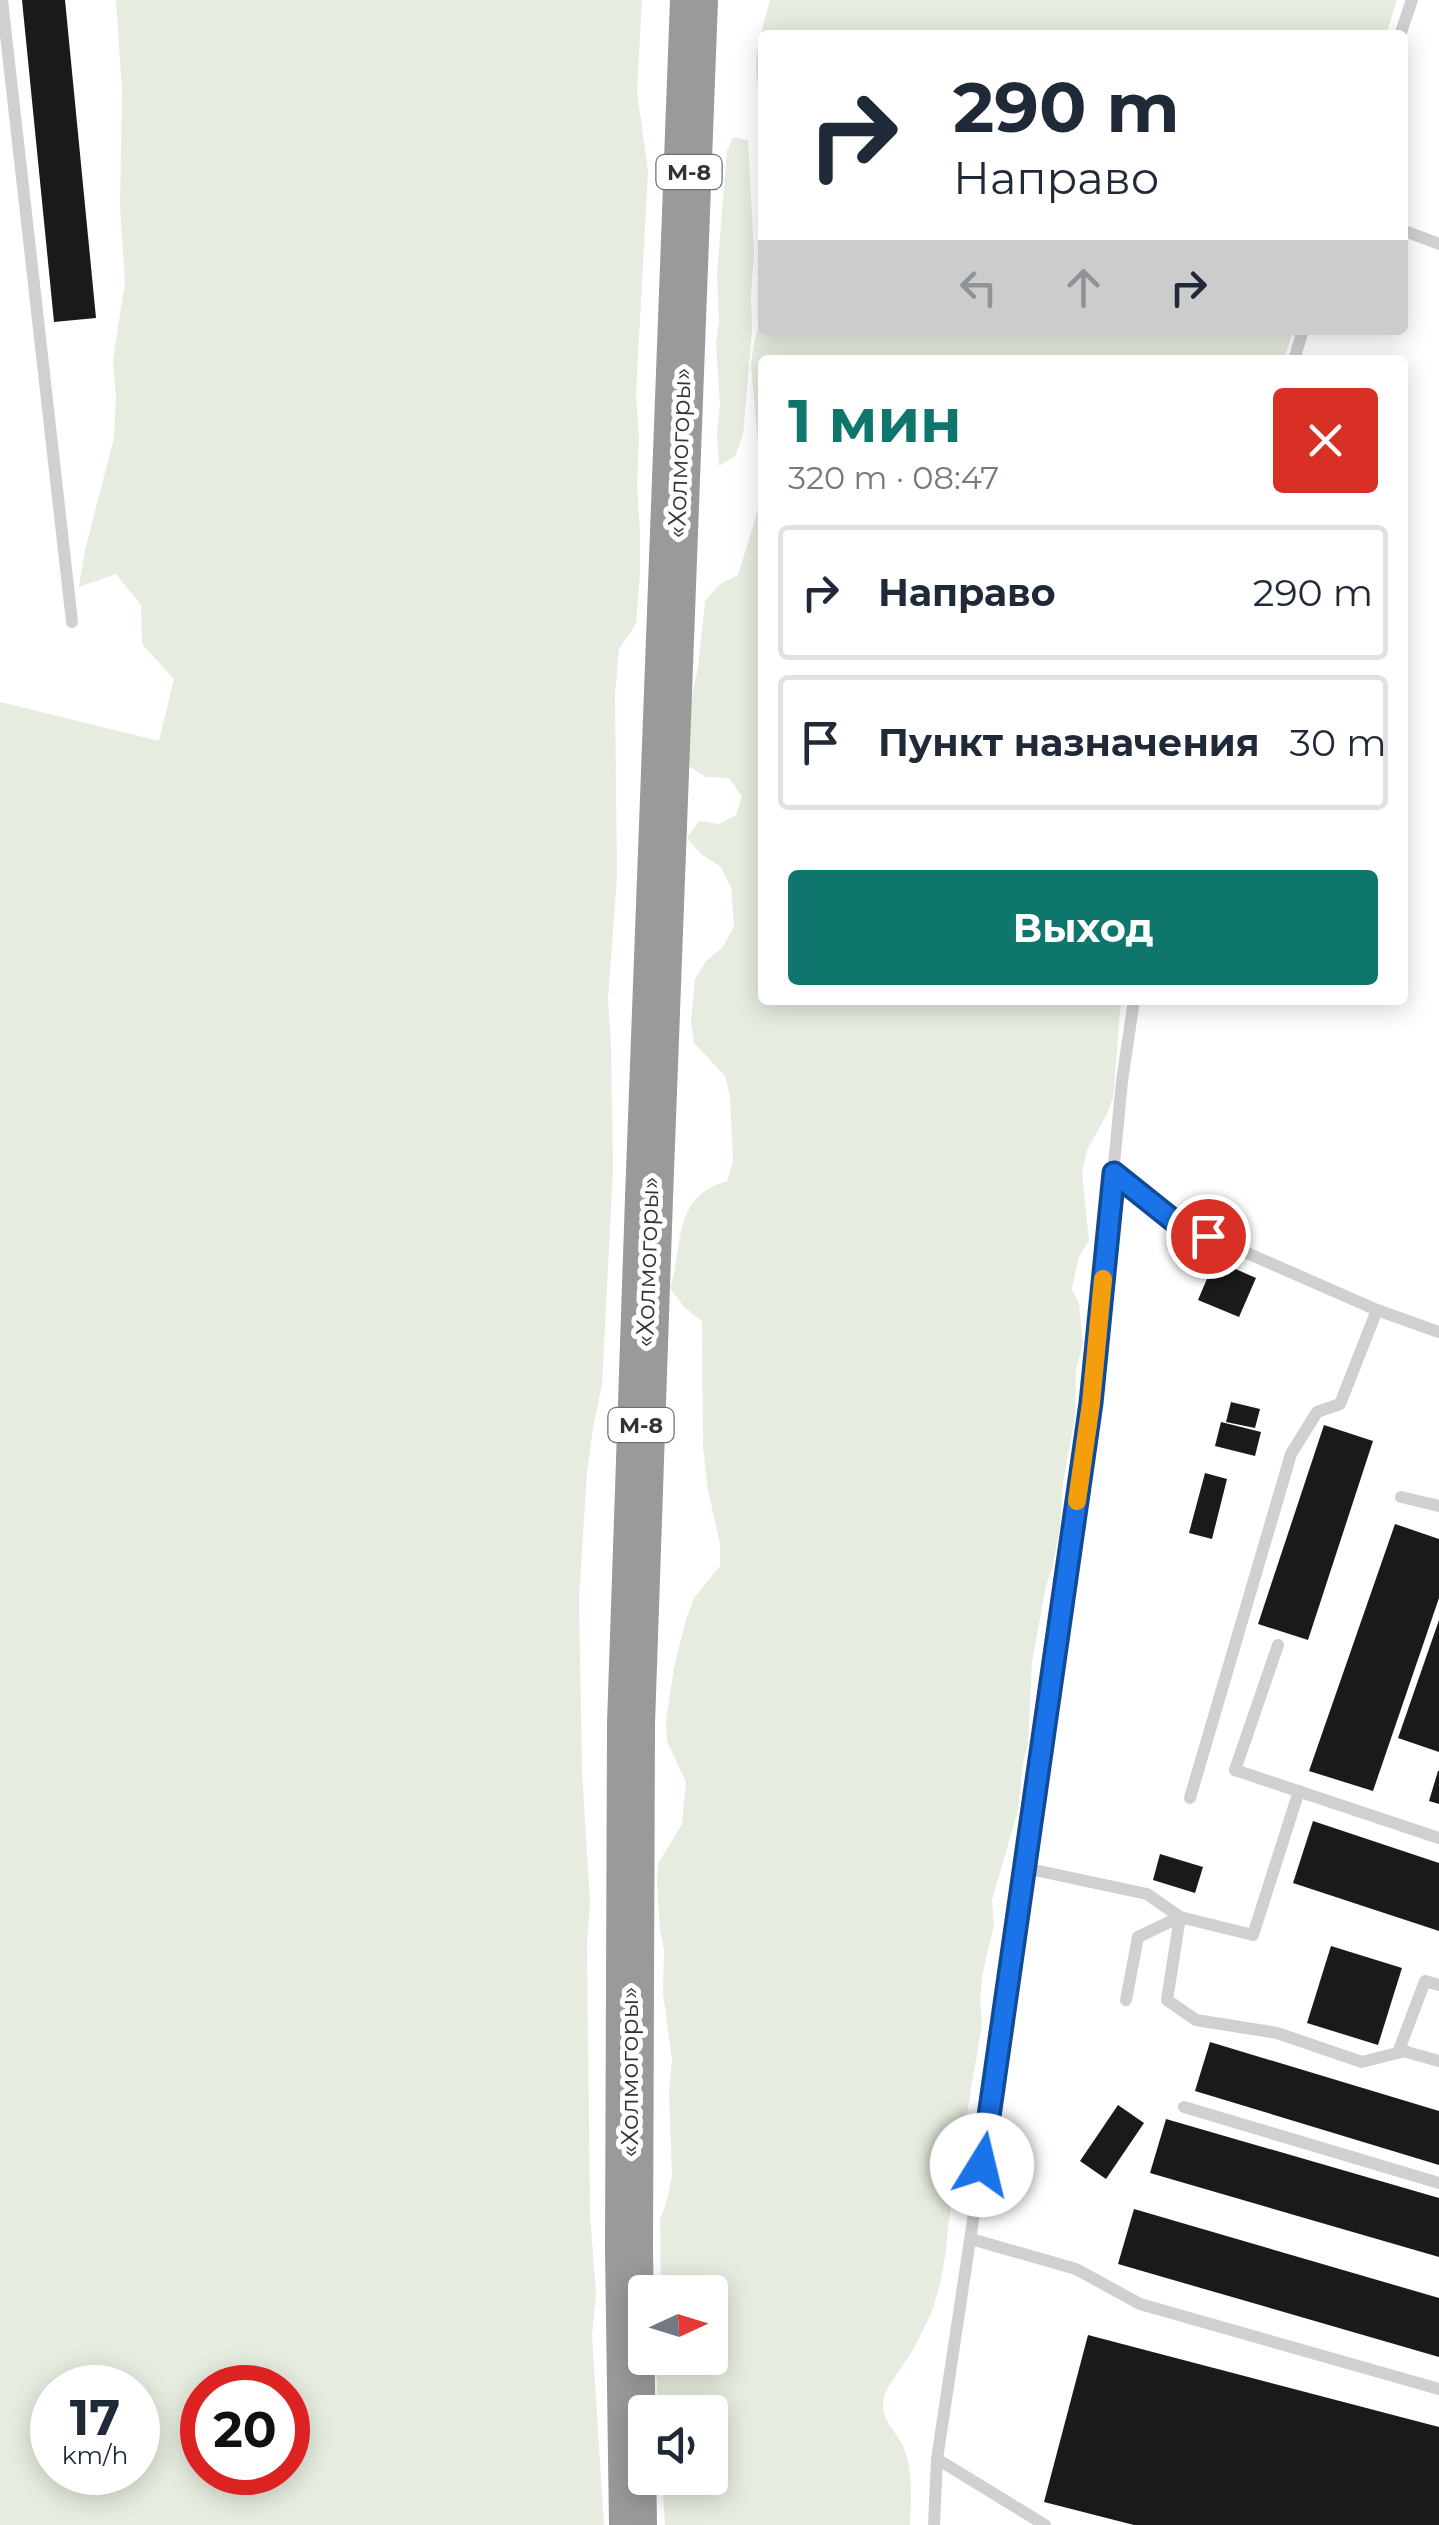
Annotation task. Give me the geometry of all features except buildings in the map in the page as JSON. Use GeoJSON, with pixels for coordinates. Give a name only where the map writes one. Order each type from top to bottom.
{"type":"FeatureCollection","features":[{"type":"Feature","properties":{"kind":"highway","name":"«Холмогоры»"},"geometry":{"type":"LineString","coordinates":[[634,2525],[629,2248],[632,1724],[694,0]]}},
{"type":"Feature","properties":{"kind":"lane"},"geometry":{"type":"LineString","coordinates":[[2,0],[5,82],[72,622]]}},
{"type":"Feature","properties":{"kind":"lane"},"geometry":{"type":"LineString","coordinates":[[1402,30],[1412,0]]}},
{"type":"Feature","properties":{"kind":"lane"},"geometry":{"type":"LineString","coordinates":[[1408,232],[1439,244]]}},
{"type":"Feature","properties":{"kind":"lane"},"geometry":{"type":"LineString","coordinates":[[934,2525],[937,2458],[1091,1403],[1122,1081],[1133,1005]]}},
{"type":"Feature","properties":{"kind":"lane"},"geometry":{"type":"LineString","coordinates":[[1114,1173],[1174,1221],[1376,1310],[1439,1332]]}},
{"type":"Feature","properties":{"kind":"lane"},"geometry":{"type":"LineString","coordinates":[[1190,1798],[1291,1454],[1317,1412],[1340,1404],[1376,1310]]}},
{"type":"Feature","properties":{"kind":"lane"},"geometry":{"type":"LineString","coordinates":[[1401,1497],[1439,1506]]}},
{"type":"Feature","properties":{"kind":"lane"},"geometry":{"type":"LineString","coordinates":[[1278,1645],[1236,1770],[1439,1838]]}},
{"type":"Feature","properties":{"kind":"lane"},"geometry":{"type":"LineString","coordinates":[[1026,1868],[1146,1894],[1180,1917],[1253,1935],[1299,1791]]}},
{"type":"Feature","properties":{"kind":"lane"},"geometry":{"type":"LineString","coordinates":[[1126,2000],[1138,1936],[1180,1917]]}},
{"type":"Feature","properties":{"kind":"lane"},"geometry":{"type":"LineString","coordinates":[[1180,1917],[1167,2000],[1196,2020],[1278,2033],[1362,2062],[1405,2052]]}},
{"type":"Feature","properties":{"kind":"lane"},"geometry":{"type":"LineString","coordinates":[[1439,1985],[1426,1981],[1399,2050],[1439,2062]]}},
{"type":"Feature","properties":{"kind":"lane"},"geometry":{"type":"LineString","coordinates":[[1184,2107],[1439,2183]]}},
{"type":"Feature","properties":{"kind":"lane"},"geometry":{"type":"LineString","coordinates":[[970,2239],[1076,2268],[1140,2304],[1439,2388]]}},
{"type":"Feature","properties":{"kind":"lane"},"geometry":{"type":"LineString","coordinates":[[937,2458],[1045,2525]]}},
{"type":"Feature","properties":{"kind":"shaded area"},"geometry":{"type":"Polygon","coordinates":[[[116,0],[642,0],[637,91],[648,172],[636,393],[640,574],[636,624],[619,649],[615,694],[617,876],[608,999],[613,1170],[602,1384],[587,1472],[579,1598],[582,1771],[590,1903],[587,1943],[590,2214],[596,2294],[592,2336],[604,2525],[0,2525],[0,702],[159,741],[174,679],[142,644],[141,605],[116,574],[79,587],[114,438],[113,359],[125,283],[120,207],[122,91],[116,0]]]}},
{"type":"Feature","properties":{"kind":"shaded area"},"geometry":{"type":"Polygon","coordinates":[[[770,0],[1397,0],[1388,30],[762,30],[770,0]]]}},
{"type":"Feature","properties":{"kind":"shaded area"},"geometry":{"type":"Polygon","coordinates":[[[733,137],[748,140],[754,253],[752,330],[743,435],[735,456],[719,466],[717,274],[727,151],[733,137]]]}},
{"type":"Feature","properties":{"kind":"shaded area"},"geometry":{"type":"Polygon","coordinates":[[[758,328],[758,335],[1292,335],[1286,355],[758,355],[758,444],[751,364],[758,328]]]}},
{"type":"Feature","properties":{"kind":"shaded area"},"geometry":{"type":"Polygon","coordinates":[[[758,510],[758,1005],[1121,1005],[1113,1098],[1087,1150],[1082,1172],[1089,1241],[1079,1256],[1072,1289],[1079,1304],[1083,1343],[1076,1370],[1075,1416],[1060,1527],[1032,1662],[1028,1744],[1018,1810],[992,1900],[994,1925],[982,1976],[982,2024],[944,2264],[931,2313],[887,2389],[883,2407],[907,2457],[910,2525],[665,2525],[663,2495],[728,2495],[728,2395],[657,2395],[657,2375],[728,2375],[728,2275],[661,2275],[660,2219],[672,2176],[672,2060],[663,1993],[664,1950],[657,1884],[658,1864],[682,1824],[686,1782],[667,1741],[674,1667],[694,1598],[720,1566],[720,1544],[703,1447],[702,1321],[684,1307],[670,1288],[688,1210],[709,1188],[727,1181],[733,1161],[730,1096],[725,1076],[694,1043],[691,1022],[695,979],[734,927],[731,887],[721,867],[701,854],[687,838],[699,821],[719,824],[736,815],[742,796],[729,778],[706,777],[685,764],[687,717],[698,668],[705,601],[720,584],[738,575],[758,510]]]}},
{"type":"Feature","properties":{"kind":"slow traffic"},"geometry":{"type":"LineString","coordinates":[[1077,1501],[1103,1279]]}},
{"type":"Feature","properties":{"kind":"route"},"geometry":{"type":"LineString","coordinates":[[982,2165],[1091,1403],[1114,1173],[1174,1221],[1208,1236]]}}]}
